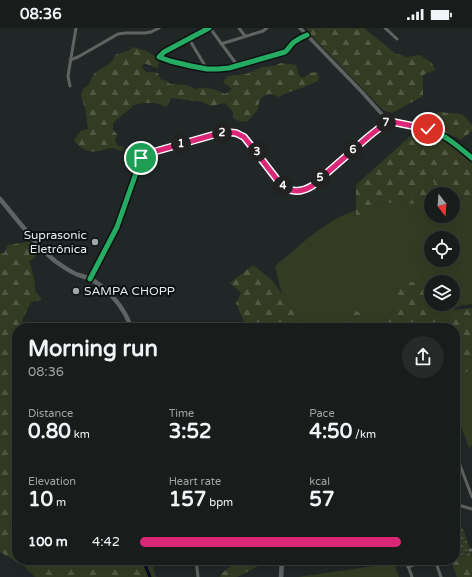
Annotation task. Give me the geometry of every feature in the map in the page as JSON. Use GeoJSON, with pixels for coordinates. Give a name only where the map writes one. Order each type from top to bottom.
{"type":"FeatureCollection","features":[{"type":"Feature","properties":{"kind":"main road"},"geometry":{"type":"LineString","coordinates":[[0,199],[34,240],[55,261],[76,274],[90,279],[111,296],[125,313],[129,323]]}},
{"type":"Feature","properties":{"kind":"main road"},"geometry":{"type":"LineString","coordinates":[[281,577],[282,565]]}},
{"type":"Feature","properties":{"kind":"street"},"geometry":{"type":"LineString","coordinates":[[70,86],[68,76],[76,28]]}},
{"type":"Feature","properties":{"kind":"street"},"geometry":{"type":"LineString","coordinates":[[70,60],[78,58],[118,34],[151,32],[159,28]]}},
{"type":"Feature","properties":{"kind":"street"},"geometry":{"type":"LineString","coordinates":[[237,65],[209,28],[164,52],[158,57],[207,69],[229,68],[285,52],[293,43],[306,35]]}},
{"type":"Feature","properties":{"kind":"street"},"geometry":{"type":"LineString","coordinates":[[239,28],[245,36]]}},
{"type":"Feature","properties":{"kind":"street"},"geometry":{"type":"LineString","coordinates":[[221,44],[263,31],[267,28]]}},
{"type":"Feature","properties":{"kind":"street"},"geometry":{"type":"LineString","coordinates":[[300,28],[388,121],[433,131],[457,145],[472,158]]}},
{"type":"Feature","properties":{"kind":"street"},"geometry":{"type":"LineString","coordinates":[[385,28],[397,39]]}},
{"type":"Feature","properties":{"kind":"street"},"geometry":{"type":"LineString","coordinates":[[189,39],[207,69]]}},
{"type":"Feature","properties":{"kind":"street"},"geometry":{"type":"LineString","coordinates":[[90,279],[114,234],[142,156],[225,132],[236,133],[244,137],[282,186],[287,189],[299,191],[312,186],[388,121]]}},
{"type":"Feature","properties":{"kind":"street"},"geometry":{"type":"LineString","coordinates":[[460,465],[472,497]]}},
{"type":"Feature","properties":{"kind":"street"},"geometry":{"type":"LineString","coordinates":[[460,505],[472,509]]}},
{"type":"Feature","properties":{"kind":"street"},"geometry":{"type":"LineString","coordinates":[[197,565],[198,577]]}},
{"type":"Feature","properties":{"kind":"street"},"geometry":{"type":"LineString","coordinates":[[412,577],[408,567],[413,565]]}},
{"type":"Feature","properties":{"kind":"street"},"geometry":{"type":"LineString","coordinates":[[437,565],[441,577]]}},
{"type":"Feature","properties":{"kind":"green space"},"geometry":{"type":"Polygon","coordinates":[[[307,28],[364,28],[395,53],[407,57],[420,55],[432,63],[435,70],[423,75],[423,96],[392,113],[383,110],[309,33],[307,28]]]}},
{"type":"Feature","properties":{"kind":"green space"},"geometry":{"type":"Polygon","coordinates":[[[132,47],[147,51],[159,61],[158,68],[145,64],[143,64],[142,67],[147,72],[158,73],[160,79],[167,81],[170,84],[186,85],[195,89],[210,88],[225,94],[232,89],[223,82],[227,76],[246,74],[262,67],[273,66],[281,63],[296,65],[298,74],[303,78],[310,73],[317,72],[319,76],[318,81],[279,97],[269,94],[264,96],[259,102],[258,109],[247,122],[239,121],[233,118],[233,112],[225,103],[211,106],[202,102],[171,98],[166,107],[152,103],[134,105],[113,123],[113,130],[117,134],[115,141],[118,146],[123,146],[124,150],[121,151],[110,148],[92,152],[85,150],[74,140],[81,131],[88,129],[85,108],[81,95],[83,89],[89,85],[95,73],[109,64],[115,55],[130,50],[132,47]]]}},
{"type":"Feature","properties":{"kind":"green space"},"geometry":{"type":"Polygon","coordinates":[[[438,112],[462,114],[472,125],[472,131],[461,140],[426,123],[438,112]]]}},
{"type":"Feature","properties":{"kind":"green space"},"geometry":{"type":"Polygon","coordinates":[[[416,131],[428,132],[450,141],[472,158],[472,204],[460,198],[460,187],[455,187],[454,185],[435,187],[430,174],[426,177],[426,187],[424,187],[424,202],[408,204],[380,202],[368,209],[362,219],[356,222],[356,185],[416,131]]]}},
{"type":"Feature","properties":{"kind":"green space"},"geometry":{"type":"Polygon","coordinates":[[[430,174],[436,187],[424,187],[424,223],[460,223],[460,198],[472,204],[472,304],[460,306],[460,275],[424,275],[424,296],[394,307],[384,323],[362,323],[356,311],[345,323],[301,323],[282,295],[275,266],[313,234],[337,218],[356,210],[356,221],[362,219],[368,209],[380,202],[408,204],[426,176],[430,174]]]}},
{"type":"Feature","properties":{"kind":"green space"},"geometry":{"type":"Polygon","coordinates":[[[454,185],[455,187],[442,187],[454,185]]]}},
{"type":"Feature","properties":{"kind":"green space"},"geometry":{"type":"Polygon","coordinates":[[[28,242],[35,245],[38,252],[35,257],[29,261],[35,291],[41,298],[41,300],[32,302],[28,307],[22,323],[12,323],[12,522],[10,524],[12,528],[12,559],[0,552],[0,253],[4,253],[8,245],[28,242]]]}},
{"type":"Feature","properties":{"kind":"green space"},"geometry":{"type":"Polygon","coordinates":[[[253,265],[273,281],[301,323],[242,323],[244,322],[236,303],[241,293],[230,283],[253,265]]]}},
{"type":"Feature","properties":{"kind":"green space"},"geometry":{"type":"Polygon","coordinates":[[[407,281],[424,285],[424,311],[440,311],[445,323],[384,323],[394,308],[394,302],[400,285],[407,281]]]}},
{"type":"Feature","properties":{"kind":"green space"},"geometry":{"type":"Polygon","coordinates":[[[472,308],[472,369],[460,376],[460,323],[449,322],[454,311],[472,308]]]}},
{"type":"Feature","properties":{"kind":"green space"},"geometry":{"type":"Polygon","coordinates":[[[356,311],[367,314],[364,323],[345,323],[356,311]]]}},
{"type":"Feature","properties":{"kind":"green space"},"geometry":{"type":"Polygon","coordinates":[[[440,311],[454,311],[450,323],[445,323],[440,311]]]}},
{"type":"Feature","properties":{"kind":"green space"},"geometry":{"type":"Polygon","coordinates":[[[472,369],[472,445],[469,448],[460,424],[460,376],[472,369]]]}},
{"type":"Feature","properties":{"kind":"green space"},"geometry":{"type":"Polygon","coordinates":[[[463,528],[471,553],[460,556],[460,529],[463,528]]]}},
{"type":"Feature","properties":{"kind":"green space"},"geometry":{"type":"Polygon","coordinates":[[[471,553],[472,577],[457,577],[453,565],[460,565],[460,556],[471,553]]]}},
{"type":"Feature","properties":{"kind":"green space"},"geometry":{"type":"Polygon","coordinates":[[[22,565],[153,565],[155,575],[157,577],[35,577],[22,565]]]}},
{"type":"Feature","properties":{"kind":"green space"},"geometry":{"type":"Polygon","coordinates":[[[232,565],[260,565],[237,577],[220,577],[222,573],[232,565]]]}},
{"type":"Feature","properties":{"kind":"green space"},"geometry":{"type":"Polygon","coordinates":[[[380,565],[395,565],[399,577],[298,577],[380,565]]]}},
{"type":"Feature","properties":{"kind":"waterway"},"geometry":{"type":"LineString","coordinates":[[145,565],[150,577]]}},
{"type":"Feature","properties":{"kind":"cycle path"},"geometry":{"type":"LineString","coordinates":[[209,28],[164,52],[159,57],[170,61],[207,69],[229,68],[285,52],[294,42],[307,35]]}},
{"type":"Feature","properties":{"kind":"cycle path"},"geometry":{"type":"LineString","coordinates":[[90,279],[117,227],[142,156],[146,154],[225,132],[236,133],[244,137],[282,186],[290,190],[297,191],[304,190],[312,186],[388,121],[418,126],[434,131],[451,141],[472,158]]}},
{"type":"Feature","properties":{"kind":"place","name":"Suprasonic Eletrônica"},"geometry":{"type":"Point","coordinates":[95,242]}},
{"type":"Feature","properties":{"kind":"place","name":"SAMPA CHOPP"},"geometry":{"type":"Point","coordinates":[76,291]}},
{"type":"Feature","properties":{"kind":"route"},"geometry":{"type":"LineString","coordinates":[[141,158],[146,154],[213,135],[225,132],[236,133],[244,137],[282,186],[291,190],[303,191],[312,186],[388,121],[428,129]]}}]}
